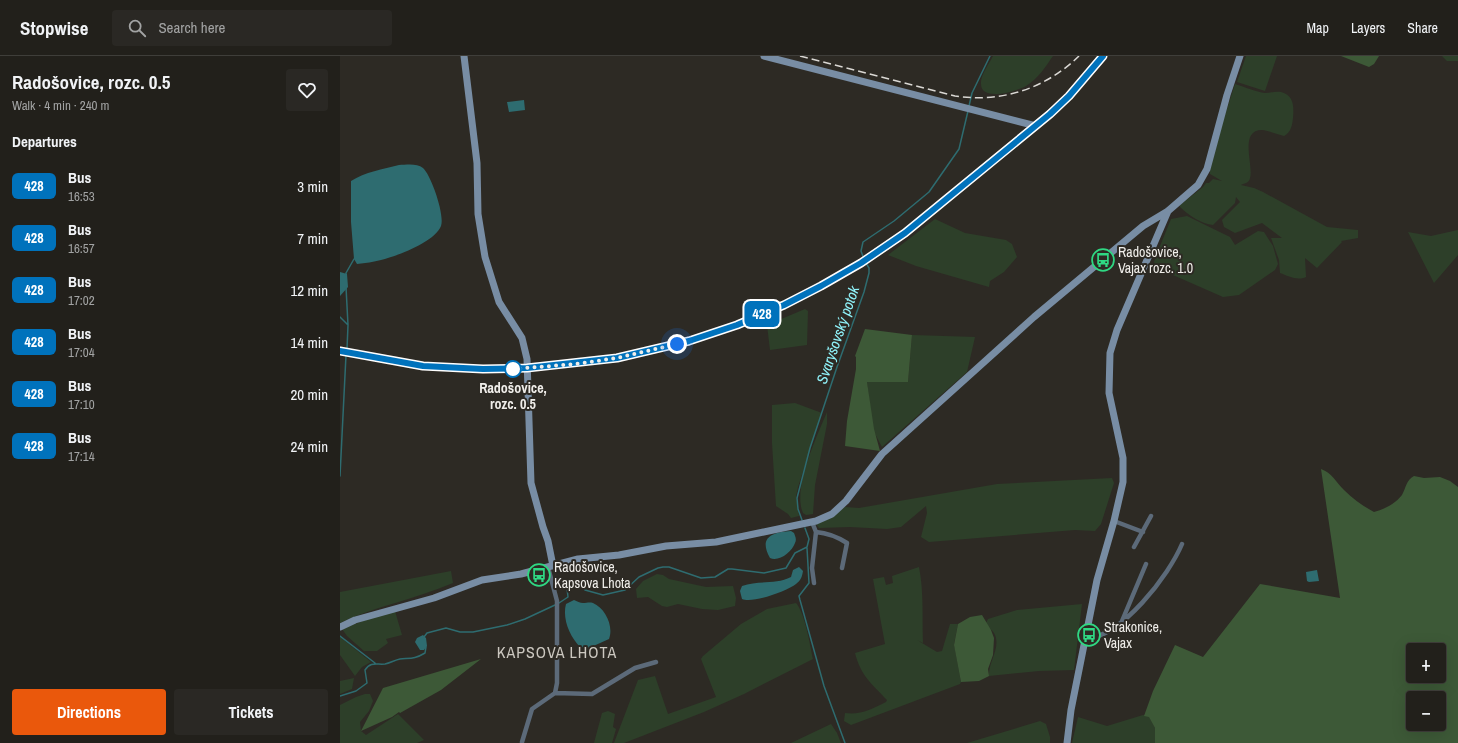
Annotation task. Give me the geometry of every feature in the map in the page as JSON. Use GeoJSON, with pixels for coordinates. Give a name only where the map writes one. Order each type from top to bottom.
{"type":"FeatureCollection","features":[{"type":"Feature","properties":{"kind":"main road"},"geometry":{"type":"LineString","coordinates":[[340,352],[423,366],[483,369],[527,368],[617,358],[689,341],[737,325],[784,305],[821,286],[869,258],[905,233],[1036,126],[1069,96],[1103,56]]}},
{"type":"Feature","properties":{"kind":"street"},"geometry":{"type":"LineString","coordinates":[[464,56],[477,163],[478,214],[485,257],[499,302],[522,338],[527,360],[531,483],[542,527],[551,551],[550,566],[557,604],[557,683],[555,693]]}},
{"type":"Feature","properties":{"kind":"street"},"geometry":{"type":"LineString","coordinates":[[764,56],[1036,126]]}},
{"type":"Feature","properties":{"kind":"street"},"geometry":{"type":"LineString","coordinates":[[340,627],[355,620],[434,598],[482,580],[521,574],[578,559],[619,555],[666,546],[716,542],[812,522],[832,514],[846,501],[882,454],[1034,317],[1144,226],[1168,211],[1198,185],[1207,169],[1227,95],[1240,56]]}},
{"type":"Feature","properties":{"kind":"street"},"geometry":{"type":"LineString","coordinates":[[1067,743],[1071,710],[1097,580],[1114,521],[1123,482],[1123,458],[1109,393],[1110,353],[1117,330],[1168,211]]}},
{"type":"Feature","properties":{"kind":"street"},"geometry":{"type":"LineString","coordinates":[[1134,547],[1151,516]]}},
{"type":"Feature","properties":{"kind":"street"},"geometry":{"type":"LineString","coordinates":[[1114,521],[1143,532]]}},
{"type":"Feature","properties":{"kind":"street"},"geometry":{"type":"LineString","coordinates":[[812,522],[816,532],[812,568],[814,583]]}},
{"type":"Feature","properties":{"kind":"street"},"geometry":{"type":"LineString","coordinates":[[816,532],[828,533],[847,543],[842,568]]}},
{"type":"Feature","properties":{"kind":"street"},"geometry":{"type":"LineString","coordinates":[[1085,639],[1105,634],[1121,623],[1137,608],[1158,584],[1176,558],[1182,544]]}},
{"type":"Feature","properties":{"kind":"street"},"geometry":{"type":"LineString","coordinates":[[1121,623],[1146,564]]}},
{"type":"Feature","properties":{"kind":"street"},"geometry":{"type":"LineString","coordinates":[[522,742],[532,709],[555,693],[592,694],[635,668],[656,662]]}},
{"type":"Feature","properties":{"kind":"green space"},"geometry":{"type":"Polygon","coordinates":[[[993,56],[1053,56],[1038,76],[1026,86],[1000,94],[993,94],[987,93],[983,89],[981,81],[983,74],[993,56]]]}},
{"type":"Feature","properties":{"kind":"green space"},"geometry":{"type":"Polygon","coordinates":[[[1246,56],[1277,56],[1265,91],[1237,82],[1246,56]]]}},
{"type":"Feature","properties":{"kind":"green space"},"geometry":{"type":"Polygon","coordinates":[[[1341,56],[1379,56],[1374,64],[1369,67],[1341,56]]]}},
{"type":"Feature","properties":{"kind":"green space"},"geometry":{"type":"Polygon","coordinates":[[[1442,56],[1458,56],[1458,61],[1447,61],[1442,56]]]}},
{"type":"Feature","properties":{"kind":"green space"},"geometry":{"type":"Polygon","coordinates":[[[1235,84],[1254,91],[1267,93],[1279,92],[1285,94],[1291,99],[1293,110],[1293,121],[1291,128],[1284,136],[1263,130],[1255,131],[1251,135],[1249,142],[1250,178],[1248,182],[1241,185],[1263,192],[1327,227],[1358,230],[1358,238],[1341,241],[1342,242],[1317,268],[1305,258],[1306,277],[1289,277],[1280,273],[1279,260],[1271,238],[1282,238],[1262,223],[1235,233],[1224,227],[1222,220],[1240,202],[1236,197],[1235,203],[1213,225],[1195,219],[1180,207],[1180,205],[1206,183],[1209,183],[1213,179],[1222,181],[1210,174],[1210,171],[1223,121],[1235,84]]]}},
{"type":"Feature","properties":{"kind":"green space"},"geometry":{"type":"Polygon","coordinates":[[[1187,216],[1230,237],[1235,245],[1258,231],[1264,232],[1273,246],[1278,264],[1275,270],[1239,295],[1223,297],[1157,268],[1154,262],[1171,219],[1187,216]]]}},
{"type":"Feature","properties":{"kind":"green space"},"geometry":{"type":"Polygon","coordinates":[[[935,219],[965,233],[1006,240],[1012,244],[1017,257],[1004,272],[990,281],[989,287],[916,266],[888,255],[935,219]]]}},
{"type":"Feature","properties":{"kind":"green space"},"geometry":{"type":"Polygon","coordinates":[[[1458,230],[1458,255],[1434,283],[1408,232],[1431,236],[1458,230]]]}},
{"type":"Feature","properties":{"kind":"green space"},"geometry":{"type":"Polygon","coordinates":[[[805,309],[808,311],[807,345],[770,350],[767,325],[805,309]]]}},
{"type":"Feature","properties":{"kind":"green space"},"geometry":{"type":"Polygon","coordinates":[[[865,329],[912,335],[908,382],[867,382],[874,429],[880,451],[845,446],[847,421],[856,369],[855,356],[865,329]]]}},
{"type":"Feature","properties":{"kind":"green space"},"geometry":{"type":"Polygon","coordinates":[[[912,335],[975,337],[967,372],[882,447],[873,430],[867,382],[908,382],[912,335]]]}},
{"type":"Feature","properties":{"kind":"green space"},"geometry":{"type":"Polygon","coordinates":[[[795,403],[822,413],[798,487],[796,496],[799,516],[791,518],[788,514],[776,506],[772,443],[772,405],[795,403]]]}},
{"type":"Feature","properties":{"kind":"green space"},"geometry":{"type":"Polygon","coordinates":[[[827,412],[827,424],[815,485],[813,514],[806,515],[803,513],[800,503],[803,477],[812,448],[827,412]]]}},
{"type":"Feature","properties":{"kind":"green space"},"geometry":{"type":"Polygon","coordinates":[[[1321,469],[1331,475],[1344,490],[1362,505],[1374,512],[1393,504],[1402,495],[1406,484],[1414,476],[1424,478],[1440,477],[1450,481],[1458,487],[1458,743],[1155,743],[1155,728],[1149,717],[1144,716],[1153,691],[1175,645],[1203,657],[1260,584],[1340,598],[1321,469]]]}},
{"type":"Feature","properties":{"kind":"green space"},"geometry":{"type":"Polygon","coordinates":[[[1112,478],[1114,483],[1101,524],[1095,531],[1075,530],[929,542],[921,537],[927,513],[926,506],[901,527],[887,529],[850,527],[819,528],[816,524],[834,515],[845,507],[859,508],[997,484],[1112,478]]]}},
{"type":"Feature","properties":{"kind":"green space"},"geometry":{"type":"Polygon","coordinates":[[[919,567],[922,595],[923,643],[917,640],[937,652],[942,651],[950,624],[958,624],[954,644],[961,682],[960,684],[851,725],[844,721],[845,713],[866,711],[886,702],[887,700],[871,684],[860,668],[855,653],[885,644],[873,579],[884,577],[886,585],[893,583],[892,576],[919,567]]]}},
{"type":"Feature","properties":{"kind":"green space"},"geometry":{"type":"Polygon","coordinates":[[[451,571],[453,583],[340,623],[340,592],[451,571]]]}},
{"type":"Feature","properties":{"kind":"green space"},"geometry":{"type":"Polygon","coordinates":[[[657,574],[663,575],[669,579],[706,587],[733,586],[736,598],[735,606],[718,610],[702,609],[678,604],[667,607],[662,606],[648,597],[637,598],[636,589],[643,581],[657,574]]]}},
{"type":"Feature","properties":{"kind":"green space"},"geometry":{"type":"Polygon","coordinates":[[[796,603],[805,621],[813,659],[744,694],[704,712],[624,743],[614,743],[638,680],[655,676],[668,714],[716,697],[701,659],[703,656],[741,624],[767,609],[796,603]]]}},
{"type":"Feature","properties":{"kind":"green space"},"geometry":{"type":"Polygon","coordinates":[[[1082,604],[1074,670],[1039,671],[989,676],[990,665],[996,649],[996,638],[986,623],[988,619],[1017,610],[1082,604]]]}},
{"type":"Feature","properties":{"kind":"green space"},"geometry":{"type":"Polygon","coordinates":[[[395,611],[402,635],[386,639],[388,643],[377,651],[364,651],[347,636],[342,629],[368,619],[395,611]]]}},
{"type":"Feature","properties":{"kind":"green space"},"geometry":{"type":"Polygon","coordinates":[[[982,615],[994,638],[993,655],[988,669],[989,676],[979,681],[961,682],[954,645],[958,624],[970,617],[982,615]]]}},
{"type":"Feature","properties":{"kind":"green space"},"geometry":{"type":"Polygon","coordinates":[[[340,637],[371,662],[362,667],[355,676],[340,655],[340,637]]]}},
{"type":"Feature","properties":{"kind":"green space"},"geometry":{"type":"Polygon","coordinates":[[[481,659],[441,690],[400,713],[399,712],[392,717],[361,731],[383,688],[481,659]]]}},
{"type":"Feature","properties":{"kind":"green space"},"geometry":{"type":"Polygon","coordinates":[[[354,678],[352,689],[340,694],[340,681],[354,678]]]}},
{"type":"Feature","properties":{"kind":"green space"},"geometry":{"type":"Polygon","coordinates":[[[365,694],[370,694],[373,701],[369,711],[360,722],[361,731],[366,735],[398,714],[424,740],[417,743],[340,743],[340,705],[365,694]]]}},
{"type":"Feature","properties":{"kind":"green space"},"geometry":{"type":"Polygon","coordinates":[[[608,711],[615,714],[613,727],[616,729],[612,743],[594,743],[602,713],[608,711]]]}},
{"type":"Feature","properties":{"kind":"green space"},"geometry":{"type":"Polygon","coordinates":[[[1143,715],[1149,716],[1155,728],[1155,743],[1072,743],[1078,717],[1107,726],[1143,715]]]}},
{"type":"Feature","properties":{"kind":"green space"},"geometry":{"type":"Polygon","coordinates":[[[1040,721],[1046,724],[1050,737],[1050,743],[967,743],[1040,721]]]}},
{"type":"Feature","properties":{"kind":"green space"},"geometry":{"type":"Polygon","coordinates":[[[831,724],[841,743],[791,743],[831,724]]]}},
{"type":"Feature","properties":{"kind":"water"},"geometry":{"type":"Polygon","coordinates":[[[524,100],[525,110],[509,112],[507,102],[524,100]]]}},
{"type":"Feature","properties":{"kind":"water"},"geometry":{"type":"Polygon","coordinates":[[[399,165],[418,165],[421,166],[426,172],[430,178],[439,205],[442,221],[441,226],[431,238],[415,248],[388,258],[357,264],[354,259],[351,222],[351,181],[380,169],[399,165]]]}},
{"type":"Feature","properties":{"kind":"water"},"geometry":{"type":"Polygon","coordinates":[[[340,272],[347,274],[348,287],[340,296],[340,272]]]}},
{"type":"Feature","properties":{"kind":"water"},"geometry":{"type":"Polygon","coordinates":[[[791,531],[794,533],[796,539],[791,550],[777,559],[770,558],[766,545],[769,537],[773,534],[791,531]]]}},
{"type":"Feature","properties":{"kind":"water"},"geometry":{"type":"Polygon","coordinates":[[[799,567],[803,571],[802,577],[798,583],[792,587],[778,593],[753,600],[742,599],[740,591],[742,586],[754,583],[779,581],[791,577],[793,570],[799,567]]]}},
{"type":"Feature","properties":{"kind":"water"},"geometry":{"type":"Polygon","coordinates":[[[1317,570],[1319,581],[1307,581],[1306,572],[1317,570]]]}},
{"type":"Feature","properties":{"kind":"water"},"geometry":{"type":"Polygon","coordinates":[[[574,600],[582,603],[593,603],[605,613],[610,629],[609,639],[589,648],[580,647],[576,643],[570,633],[565,616],[566,604],[574,600]]]}},
{"type":"Feature","properties":{"kind":"water"},"geometry":{"type":"Polygon","coordinates":[[[423,635],[426,638],[427,646],[424,650],[420,650],[415,642],[417,638],[423,635]]]}},
{"type":"Feature","properties":{"kind":"waterway","name":"Svaryšovský potok"},"geometry":{"type":"LineString","coordinates":[[969,106],[972,93],[990,56]]}},
{"type":"Feature","properties":{"kind":"waterway","name":"Svaryšovský potok"},"geometry":{"type":"LineString","coordinates":[[864,259],[861,251],[863,242],[894,221],[929,192],[959,149],[968,111]]}},
{"type":"Feature","properties":{"kind":"waterway"},"geometry":{"type":"LineString","coordinates":[[346,275],[354,259]]}},
{"type":"Feature","properties":{"kind":"waterway","name":"Svaryšovský potok"},"geometry":{"type":"LineString","coordinates":[[802,520],[798,509],[797,498],[810,448],[864,292],[869,273],[869,268],[866,263]]}},
{"type":"Feature","properties":{"kind":"waterway"},"geometry":{"type":"LineString","coordinates":[[346,287],[348,325]]}},
{"type":"Feature","properties":{"kind":"waterway"},"geometry":{"type":"LineString","coordinates":[[340,317],[348,325],[347,349]]}},
{"type":"Feature","properties":{"kind":"waterway"},"geometry":{"type":"LineString","coordinates":[[340,476],[346,355]]}},
{"type":"Feature","properties":{"kind":"waterway","name":"Svaryšovský potok"},"geometry":{"type":"LineString","coordinates":[[559,603],[568,597],[567,588],[571,585],[576,584],[585,590],[603,595],[625,590],[639,577],[663,567],[669,567],[701,578],[715,577],[728,569],[764,573],[786,568],[795,553],[807,547],[809,539],[805,528]]}},
{"type":"Feature","properties":{"kind":"waterway"},"geometry":{"type":"LineString","coordinates":[[807,548],[809,583],[799,596],[824,686],[845,743]]}},
{"type":"Feature","properties":{"kind":"waterway","name":"Svaryšovský potok"},"geometry":{"type":"LineString","coordinates":[[424,637],[427,633],[446,628],[460,632],[473,632],[507,625],[525,619],[555,605]]}},
{"type":"Feature","properties":{"kind":"waterway"},"geometry":{"type":"LineString","coordinates":[[340,636],[375,663]]}},
{"type":"Feature","properties":{"kind":"waterway","name":"Svaryšovský potok"},"geometry":{"type":"LineString","coordinates":[[340,696],[356,691],[367,683],[365,670],[370,665],[385,664],[400,659],[416,657],[425,653],[426,647]]}},
{"type":"Feature","properties":{"kind":"railway"},"geometry":{"type":"LineString","coordinates":[[800,56],[955,96],[972,98],[1005,95],[1022,91],[1052,77],[1079,56]]}},
{"type":"Feature","properties":{"kind":"bus line","name":"428"},"geometry":{"type":"LineString","coordinates":[[340,351],[423,366],[483,369],[527,368],[576,364],[652,351],[689,341],[737,325],[784,305],[821,286],[861,263],[905,233],[1050,114],[1069,96],[1103,56]]}},
{"type":"Feature","properties":{"kind":"place","name":"Radošovice, Vajax rozc. 1.0"},"geometry":{"type":"Point","coordinates":[1103,260]}},
{"type":"Feature","properties":{"kind":"place","name":"Radošovice, rozc. 0.5"},"geometry":{"type":"Point","coordinates":[513,369]}},
{"type":"Feature","properties":{"kind":"place","name":"Radošovice, Kapsova Lhota"},"geometry":{"type":"Point","coordinates":[539,575]}},
{"type":"Feature","properties":{"kind":"place","name":"Strakonice, Vajax"},"geometry":{"type":"Point","coordinates":[1089,635]}},
{"type":"Feature","properties":{"kind":"district","name":"KAPSOVA LHOTA"},"geometry":{"type":"Point","coordinates":[557,652]}},
{"type":"Feature","properties":{"kind":"route"},"geometry":{"type":"LineString","coordinates":[[513,369],[576,364],[617,358],[677,344]]}}]}
